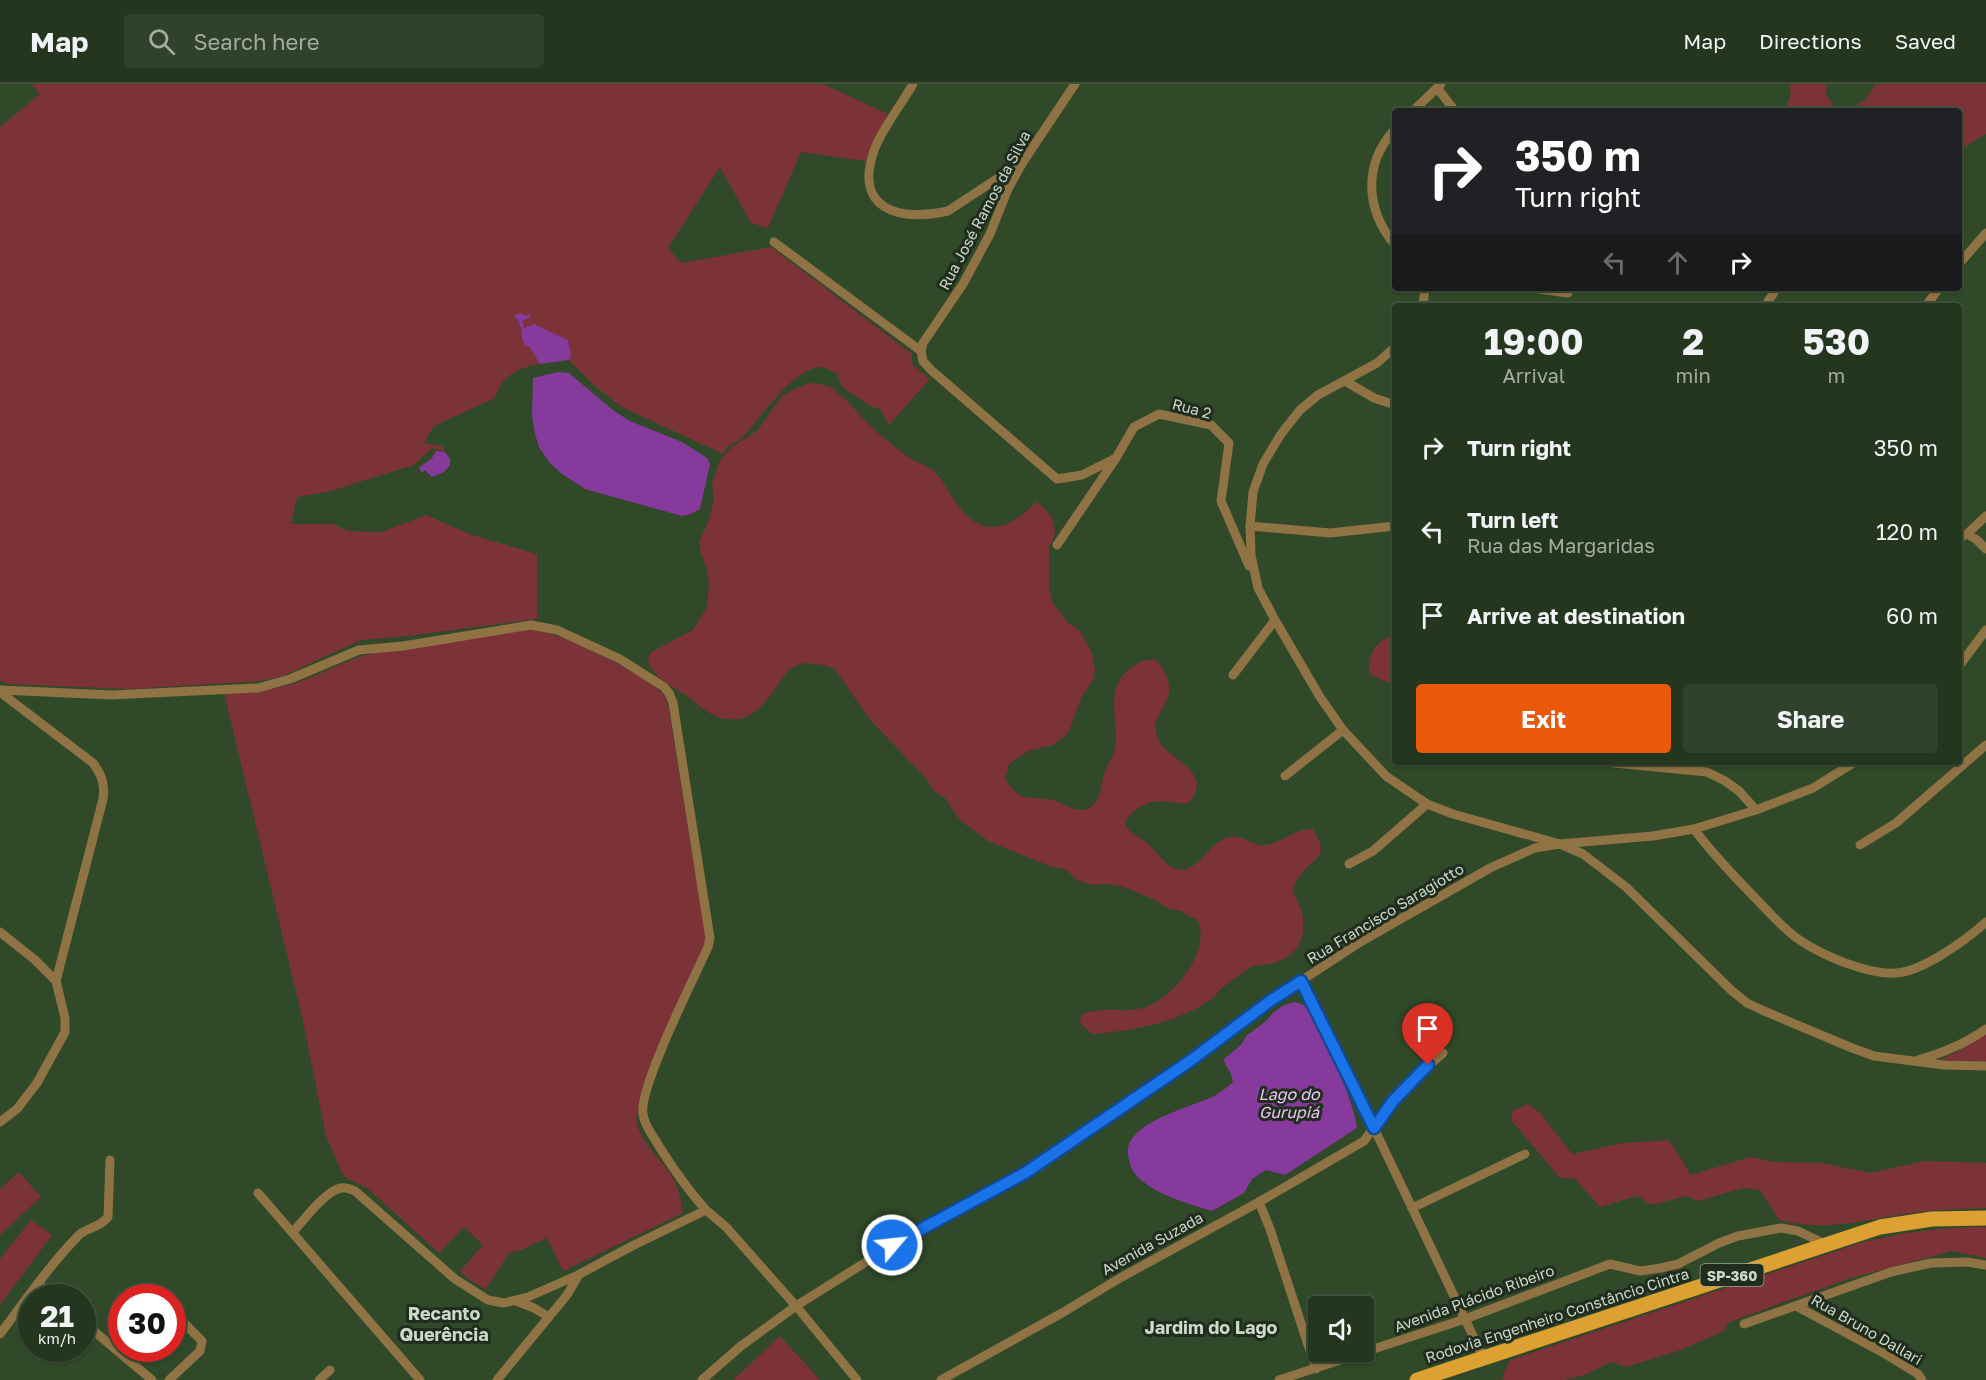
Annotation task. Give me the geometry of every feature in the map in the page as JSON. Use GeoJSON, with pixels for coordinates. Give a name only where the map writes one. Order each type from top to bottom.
{"type":"FeatureCollection","features":[{"type":"Feature","properties":{"kind":"main road","name":"Rodovia Engenheiro Constâncio Cintra"},"geometry":{"type":"LineString","coordinates":[[1417,1380],[1825,1244],[1896,1224],[1932,1219],[1986,1218]]}},
{"type":"Feature","properties":{"kind":"street"},"geometry":{"type":"LineString","coordinates":[[913,84],[876,145],[870,163],[867,178],[870,190],[884,207],[895,212],[934,214],[948,211],[1023,162]]}},
{"type":"Feature","properties":{"kind":"street","name":"Rua José Ramos da Silva"},"geometry":{"type":"LineString","coordinates":[[921,351],[923,343],[963,284],[990,234],[1008,189],[1023,162],[1075,84]]}},
{"type":"Feature","properties":{"kind":"street"},"geometry":{"type":"LineString","coordinates":[[1416,108],[1439,87],[1453,108]]}},
{"type":"Feature","properties":{"kind":"street"},"geometry":{"type":"LineString","coordinates":[[1392,133],[1378,153],[1371,172],[1372,193],[1378,216],[1392,240]]}},
{"type":"Feature","properties":{"kind":"street"},"geometry":{"type":"LineString","coordinates":[[1962,261],[1986,233]]}},
{"type":"Feature","properties":{"kind":"street"},"geometry":{"type":"LineString","coordinates":[[774,242],[921,351],[923,361],[931,370],[1057,479],[1082,475],[1116,458]]}},
{"type":"Feature","properties":{"kind":"street"},"geometry":{"type":"LineString","coordinates":[[1554,291],[1568,293]]}},
{"type":"Feature","properties":{"kind":"street"},"geometry":{"type":"LineString","coordinates":[[1928,303],[1938,291]]}},
{"type":"Feature","properties":{"kind":"street"},"geometry":{"type":"LineString","coordinates":[[1392,350],[1377,363],[1318,395],[1300,410],[1281,434],[1263,464],[1253,492],[1250,526],[1251,555],[1258,588],[1315,688],[1343,730],[1386,776],[1427,804],[1477,822],[1560,844],[1583,854],[1626,887],[1747,1003],[1874,1056],[1910,1062],[1986,1066]]}},
{"type":"Feature","properties":{"kind":"street"},"geometry":{"type":"LineString","coordinates":[[1345,381],[1374,398],[1392,404]]}},
{"type":"Feature","properties":{"kind":"street","name":"Rua 2"},"geometry":{"type":"LineString","coordinates":[[1057,545],[1116,458],[1134,427],[1160,414],[1210,425],[1229,443],[1221,501],[1258,588]]}},
{"type":"Feature","properties":{"kind":"street"},"geometry":{"type":"LineString","coordinates":[[1963,536],[1986,516]]}},
{"type":"Feature","properties":{"kind":"street"},"geometry":{"type":"LineString","coordinates":[[1250,526],[1330,533],[1392,526]]}},
{"type":"Feature","properties":{"kind":"street"},"geometry":{"type":"LineString","coordinates":[[1963,536],[1977,540],[1986,549]]}},
{"type":"Feature","properties":{"kind":"street"},"geometry":{"type":"LineString","coordinates":[[1233,675],[1275,620]]}},
{"type":"Feature","properties":{"kind":"street"},"geometry":{"type":"LineString","coordinates":[[0,691],[129,695],[258,688],[290,680],[359,650],[403,646],[531,625],[557,630],[620,659],[664,687],[673,703],[710,938],[660,1054],[643,1104],[642,1114],[680,1179],[796,1306],[857,1380]]}},
{"type":"Feature","properties":{"kind":"street"},"geometry":{"type":"LineString","coordinates":[[1962,662],[1986,630]]}},
{"type":"Feature","properties":{"kind":"street"},"geometry":{"type":"LineString","coordinates":[[0,691],[93,763],[104,782],[103,799],[56,981],[65,1017],[65,1032],[37,1083],[17,1109],[0,1122]]}},
{"type":"Feature","properties":{"kind":"street"},"geometry":{"type":"LineString","coordinates":[[1285,776],[1343,730]]}},
{"type":"Feature","properties":{"kind":"street"},"geometry":{"type":"LineString","coordinates":[[1860,845],[1896,823],[1986,745]]}},
{"type":"Feature","properties":{"kind":"street"},"geometry":{"type":"LineString","coordinates":[[1635,765],[1707,772],[1739,791],[1756,810]]}},
{"type":"Feature","properties":{"kind":"street"},"geometry":{"type":"LineString","coordinates":[[1560,844],[1653,836],[1694,829],[1756,810],[1814,788],[1850,765]]}},
{"type":"Feature","properties":{"kind":"street"},"geometry":{"type":"LineString","coordinates":[[1349,864],[1373,851],[1427,804]]}},
{"type":"Feature","properties":{"kind":"street"},"geometry":{"type":"LineString","coordinates":[[1694,829],[1711,852],[1786,930],[1802,942],[1849,964],[1894,974],[1909,971],[1925,965],[1977,931],[1986,922]]}},
{"type":"Feature","properties":{"kind":"street","name":"Rua Francisco Saragiotto"},"geometry":{"type":"LineString","coordinates":[[702,1380],[741,1346],[796,1306],[892,1245],[1025,1173],[1190,1061],[1270,1001],[1362,941],[1492,867],[1535,848],[1560,844]]}},
{"type":"Feature","properties":{"kind":"street"},"geometry":{"type":"LineString","coordinates":[[0,932],[34,959],[56,981]]}},
{"type":"Feature","properties":{"kind":"street"},"geometry":{"type":"LineString","coordinates":[[1301,981],[1484,1359]]}},
{"type":"Feature","properties":{"kind":"street"},"geometry":{"type":"LineString","coordinates":[[1910,1062],[1940,1054],[1963,1044],[1986,1029]]}},
{"type":"Feature","properties":{"kind":"street","name":"Avenida Suzada"},"geometry":{"type":"LineString","coordinates":[[941,1380],[1364,1141],[1393,1101],[1443,1053]]}},
{"type":"Feature","properties":{"kind":"street"},"geometry":{"type":"LineString","coordinates":[[1412,1208],[1525,1154]]}},
{"type":"Feature","properties":{"kind":"street"},"geometry":{"type":"LineString","coordinates":[[0,1334],[38,1283],[80,1233],[103,1224],[108,1217],[110,1160]]}},
{"type":"Feature","properties":{"kind":"street"},"geometry":{"type":"LineString","coordinates":[[293,1232],[326,1196],[344,1187],[355,1191],[455,1280],[488,1300],[504,1303],[516,1301],[578,1275],[706,1210]]}},
{"type":"Feature","properties":{"kind":"street"},"geometry":{"type":"LineString","coordinates":[[258,1193],[420,1380]]}},
{"type":"Feature","properties":{"kind":"street"},"geometry":{"type":"LineString","coordinates":[[1259,1202],[1316,1369]]}},
{"type":"Feature","properties":{"kind":"street","name":"Avenida Plácido Ribeiro"},"geometry":{"type":"LineString","coordinates":[[1279,1380],[1465,1319],[1610,1264],[1640,1271],[1661,1268],[1678,1264],[1738,1236],[1781,1228],[1798,1231],[1825,1244]]}},
{"type":"Feature","properties":{"kind":"street"},"geometry":{"type":"LineString","coordinates":[[1744,1324],[1891,1272],[1931,1263],[1986,1264]]}},
{"type":"Feature","properties":{"kind":"street"},"geometry":{"type":"LineString","coordinates":[[497,1380],[567,1295],[578,1275]]}},
{"type":"Feature","properties":{"kind":"street"},"geometry":{"type":"LineString","coordinates":[[516,1301],[549,1317]]}},
{"type":"Feature","properties":{"kind":"street","name":"Rua Bruno Dallari"},"geometry":{"type":"LineString","coordinates":[[1796,1306],[1880,1351],[1918,1374],[1922,1380]]}},
{"type":"Feature","properties":{"kind":"street"},"geometry":{"type":"LineString","coordinates":[[169,1380],[200,1351],[202,1341],[186,1325]]}},
{"type":"Feature","properties":{"kind":"street"},"geometry":{"type":"LineString","coordinates":[[96,1333],[152,1380]]}},
{"type":"Feature","properties":{"kind":"street"},"geometry":{"type":"LineString","coordinates":[[319,1380],[330,1370]]}},
{"type":"Feature","properties":{"kind":"shaded area"},"geometry":{"type":"Polygon","coordinates":[[[31,84],[823,84],[888,114],[865,161],[801,152],[768,228],[751,223],[720,167],[668,248],[681,263],[771,247],[912,354],[912,364],[930,379],[889,425],[880,409],[872,407],[842,387],[837,374],[822,367],[810,370],[789,385],[744,436],[730,445],[723,454],[622,407],[597,388],[569,360],[571,356],[524,328],[521,321],[530,318],[514,316],[525,345],[529,346],[540,364],[525,367],[506,378],[495,398],[434,426],[424,443],[442,446],[445,452],[432,448],[414,465],[327,492],[297,497],[291,524],[332,524],[349,531],[382,532],[426,515],[472,535],[537,554],[537,619],[361,640],[281,677],[259,681],[130,689],[8,684],[0,681],[0,127],[40,94],[31,84]]]}},
{"type":"Feature","properties":{"kind":"shaded area"},"geometry":{"type":"Polygon","coordinates":[[[1789,84],[1827,84],[1826,95],[1835,108],[1786,108],[1791,93],[1789,84]]]}},
{"type":"Feature","properties":{"kind":"shaded area"},"geometry":{"type":"Polygon","coordinates":[[[1876,84],[1986,84],[1986,134],[1962,148],[1962,108],[1853,108],[1865,100],[1876,84]]]}},
{"type":"Feature","properties":{"kind":"shaded area"},"geometry":{"type":"Polygon","coordinates":[[[810,383],[832,388],[896,448],[934,471],[960,508],[979,524],[989,527],[1008,523],[1018,518],[1036,502],[1046,510],[1053,522],[1055,534],[1049,546],[1049,587],[1052,602],[1067,622],[1080,631],[1092,653],[1095,671],[1093,680],[1081,698],[1069,731],[1064,737],[1052,745],[1028,751],[1009,764],[1005,779],[1011,787],[1025,797],[1052,800],[1079,810],[1092,806],[1096,802],[1106,769],[1113,756],[1116,737],[1114,704],[1118,684],[1123,675],[1138,663],[1147,660],[1158,661],[1168,679],[1169,693],[1155,723],[1157,736],[1163,747],[1194,775],[1197,782],[1196,790],[1193,798],[1187,803],[1157,801],[1140,807],[1126,819],[1126,827],[1148,844],[1171,867],[1177,869],[1191,867],[1224,838],[1238,837],[1265,845],[1278,842],[1300,831],[1313,829],[1321,850],[1319,856],[1296,881],[1293,893],[1302,913],[1303,934],[1294,952],[1274,963],[1248,969],[1222,988],[1211,1000],[1182,1015],[1153,1025],[1092,1034],[1080,1023],[1081,1015],[1098,1011],[1140,1009],[1159,1000],[1180,981],[1196,956],[1200,942],[1200,929],[1196,918],[1187,916],[1182,911],[1167,908],[1155,900],[1124,887],[1109,884],[1093,885],[1077,880],[1067,870],[1052,867],[990,842],[956,815],[946,799],[934,791],[925,777],[871,721],[835,669],[824,665],[804,663],[789,669],[757,710],[736,719],[724,719],[706,711],[654,672],[648,660],[650,653],[693,630],[707,607],[709,584],[699,542],[709,520],[714,499],[712,483],[720,460],[731,448],[758,430],[781,397],[810,383]]]}},
{"type":"Feature","properties":{"kind":"shaded area"},"geometry":{"type":"Polygon","coordinates":[[[530,629],[580,645],[619,664],[651,684],[664,696],[668,705],[707,934],[705,945],[652,1064],[638,1111],[637,1124],[640,1132],[675,1182],[683,1213],[563,1271],[547,1238],[509,1253],[486,1289],[471,1281],[460,1271],[483,1245],[464,1227],[439,1253],[367,1188],[344,1177],[326,1136],[303,1021],[224,693],[280,687],[374,653],[530,629]]]}},
{"type":"Feature","properties":{"kind":"shaded area"},"geometry":{"type":"Polygon","coordinates":[[[1392,636],[1392,684],[1369,673],[1374,649],[1392,636]]]}},
{"type":"Feature","properties":{"kind":"shaded area"},"geometry":{"type":"Polygon","coordinates":[[[1986,1033],[1986,1061],[1939,1060],[1959,1051],[1986,1033]]]}},
{"type":"Feature","properties":{"kind":"shaded area"},"geometry":{"type":"Polygon","coordinates":[[[1528,1104],[1540,1113],[1572,1154],[1623,1143],[1669,1140],[1691,1175],[1750,1157],[1774,1162],[1822,1163],[1870,1173],[1924,1161],[1986,1163],[1986,1208],[1909,1213],[1853,1223],[1809,1225],[1779,1220],[1760,1190],[1743,1188],[1698,1201],[1686,1196],[1652,1205],[1637,1196],[1600,1207],[1574,1178],[1560,1178],[1512,1121],[1512,1111],[1528,1104]]]}},
{"type":"Feature","properties":{"kind":"shaded area"},"geometry":{"type":"Polygon","coordinates":[[[19,1172],[41,1197],[0,1235],[0,1189],[19,1172]]]}},
{"type":"Feature","properties":{"kind":"shaded area"},"geometry":{"type":"Polygon","coordinates":[[[31,1220],[52,1235],[0,1305],[0,1259],[31,1220]]]}},
{"type":"Feature","properties":{"kind":"shaded area"},"geometry":{"type":"Polygon","coordinates":[[[1986,1227],[1986,1258],[1952,1251],[1848,1279],[1729,1322],[1724,1331],[1678,1351],[1626,1367],[1611,1362],[1584,1375],[1565,1380],[1504,1380],[1502,1377],[1510,1360],[1860,1243],[1923,1231],[1986,1227]]]}},
{"type":"Feature","properties":{"kind":"shaded area"},"geometry":{"type":"Polygon","coordinates":[[[780,1336],[820,1380],[733,1380],[780,1336]]]}},
{"type":"Feature","properties":{"kind":"water"},"geometry":{"type":"Polygon","coordinates":[[[520,313],[526,316],[529,314],[531,317],[522,321],[524,328],[534,324],[568,340],[571,356],[569,360],[540,364],[529,346],[525,346],[523,342],[520,324],[514,316],[520,313]]]}},
{"type":"Feature","properties":{"kind":"water"},"geometry":{"type":"Polygon","coordinates":[[[558,372],[569,373],[614,411],[630,421],[682,442],[707,458],[710,464],[700,509],[682,516],[585,489],[562,474],[549,462],[539,447],[535,434],[532,416],[533,378],[558,372]]]}},
{"type":"Feature","properties":{"kind":"water"},"geometry":{"type":"Polygon","coordinates":[[[436,451],[445,452],[450,459],[450,465],[444,472],[432,477],[425,470],[422,473],[419,468],[432,458],[436,451]]]}},
{"type":"Feature","properties":{"kind":"water","name":"Lago do Gurupiá"},"geometry":{"type":"Polygon","coordinates":[[[1294,1002],[1302,1004],[1310,1012],[1327,1043],[1351,1102],[1357,1128],[1285,1175],[1266,1170],[1252,1179],[1244,1193],[1212,1211],[1165,1195],[1143,1181],[1135,1173],[1128,1155],[1129,1145],[1136,1134],[1155,1121],[1210,1098],[1233,1082],[1223,1060],[1273,1013],[1282,1006],[1294,1002]]]}},
{"type":"Feature","properties":{"kind":"district","name":"Recanto Querência"},"geometry":{"type":"Point","coordinates":[444,1323]}},
{"type":"Feature","properties":{"kind":"district","name":"Jardim do Lago"},"geometry":{"type":"Point","coordinates":[1211,1327]}},
{"type":"Feature","properties":{"kind":"route"},"geometry":{"type":"LineString","coordinates":[[892,1245],[1025,1173],[1190,1061],[1245,1019],[1301,981],[1374,1128],[1393,1101],[1428,1065]]}}]}
